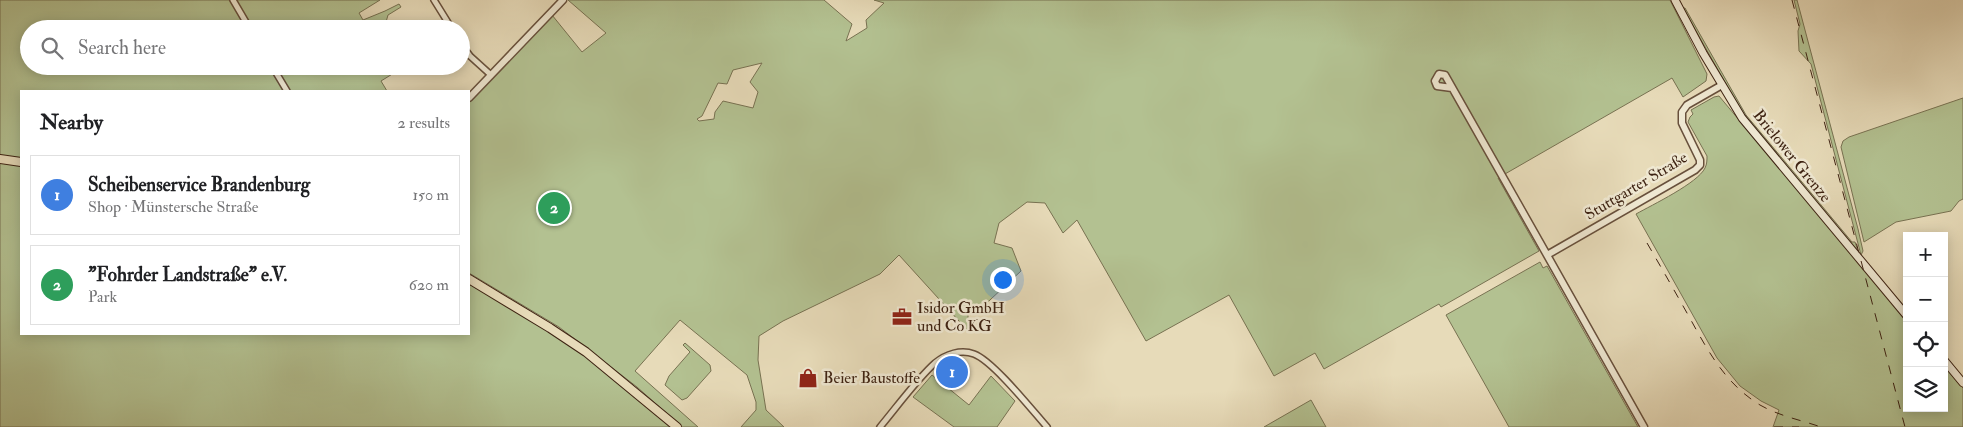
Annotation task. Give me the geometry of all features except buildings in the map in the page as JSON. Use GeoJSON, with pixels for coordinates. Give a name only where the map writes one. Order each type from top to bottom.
{"type":"FeatureCollection","features":[{"type":"Feature","properties":{"kind":"main road","name":"Brielower Grenze"},"geometry":{"type":"LineString","coordinates":[[1675,0],[1736,109],[1903,311]]}},
{"type":"Feature","properties":{"kind":"main road"},"geometry":{"type":"LineString","coordinates":[[0,159],[20,162]]}},
{"type":"Feature","properties":{"kind":"main road"},"geometry":{"type":"LineString","coordinates":[[470,280],[586,352],[677,427]]}},
{"type":"Feature","properties":{"kind":"main road"},"geometry":{"type":"LineString","coordinates":[[1948,365],[1963,383]]}},
{"type":"Feature","properties":{"kind":"street"},"geometry":{"type":"LineString","coordinates":[[233,0],[245,20]]}},
{"type":"Feature","properties":{"kind":"street"},"geometry":{"type":"LineString","coordinates":[[434,0],[446,20]]}},
{"type":"Feature","properties":{"kind":"street"},"geometry":{"type":"LineString","coordinates":[[470,97],[563,0]]}},
{"type":"Feature","properties":{"kind":"street"},"geometry":{"type":"LineString","coordinates":[[470,56],[491,75]]}},
{"type":"Feature","properties":{"kind":"street"},"geometry":{"type":"LineString","coordinates":[[277,75],[286,90]]}},
{"type":"Feature","properties":{"kind":"street","name":"Stuttgarter Straße"},"geometry":{"type":"LineString","coordinates":[[1547,255],[1695,170],[1700,165],[1699,154],[1682,123],[1682,112],[1687,105],[1722,85]]}},
{"type":"Feature","properties":{"kind":"street"},"geometry":{"type":"LineString","coordinates":[[1452,88],[1644,427]]}},
{"type":"Feature","properties":{"kind":"street"},"geometry":{"type":"LineString","coordinates":[[880,427],[934,364],[953,353],[966,352],[978,356],[994,368],[1047,427]]}},
{"type":"Feature","properties":{"kind":"green space"},"geometry":{"type":"Polygon","coordinates":[[[0,0],[380,0],[359,13],[363,20],[20,20],[20,75],[391,75],[381,81],[386,90],[20,90],[20,161],[0,157],[0,0]]]}},
{"type":"Feature","properties":{"kind":"green space"},"geometry":{"type":"Polygon","coordinates":[[[568,0],[824,0],[852,24],[846,41],[867,28],[866,20],[884,3],[874,0],[1670,0],[1707,74],[1706,81],[1683,97],[1672,78],[1498,178],[1539,251],[1441,307],[1439,304],[1324,369],[1315,353],[1274,376],[1229,295],[1146,341],[1077,220],[1063,233],[1045,203],[1027,202],[999,223],[994,243],[1012,248],[1021,271],[975,314],[968,313],[968,331],[899,255],[880,274],[783,321],[759,336],[758,360],[766,410],[784,427],[741,427],[756,410],[756,402],[747,375],[680,320],[635,371],[698,427],[682,427],[637,387],[559,327],[470,274],[470,100],[552,15],[582,52],[606,33],[568,0]],[[762,63],[733,70],[727,84],[718,83],[702,116],[697,119],[699,121],[714,119],[715,112],[723,101],[753,108],[758,92],[750,82],[762,63]]]}},
{"type":"Feature","properties":{"kind":"green space"},"geometry":{"type":"Polygon","coordinates":[[[1794,0],[1797,0],[1858,229],[1863,251],[1861,255],[1811,64],[1799,51],[1798,31],[1800,24],[1794,0]]]}},
{"type":"Feature","properties":{"kind":"green space"},"geometry":{"type":"Polygon","coordinates":[[[399,4],[401,7],[388,15],[387,20],[363,20],[399,4]]]}},
{"type":"Feature","properties":{"kind":"green space"},"geometry":{"type":"Polygon","coordinates":[[[1683,8],[1685,8],[1746,115],[1852,242],[1855,242],[1858,251],[1744,116],[1683,8]]]}},
{"type":"Feature","properties":{"kind":"green space"},"geometry":{"type":"Polygon","coordinates":[[[1719,96],[1903,316],[1903,412],[1948,412],[1948,370],[1963,388],[1963,427],[1773,427],[1779,410],[1761,401],[1740,386],[1717,358],[1636,214],[1684,187],[1701,174],[1705,168],[1707,156],[1688,122],[1693,114],[1691,110],[1719,96]]]}},
{"type":"Feature","properties":{"kind":"green space"},"geometry":{"type":"Polygon","coordinates":[[[1963,98],[1963,199],[1951,211],[1896,222],[1864,242],[1841,147],[1843,141],[1849,137],[1963,98]]]}},
{"type":"Feature","properties":{"kind":"green space"},"geometry":{"type":"Polygon","coordinates":[[[0,161],[20,164],[20,335],[470,335],[470,285],[548,330],[584,354],[672,427],[0,427],[0,161]]]}},
{"type":"Feature","properties":{"kind":"green space"},"geometry":{"type":"Polygon","coordinates":[[[1540,262],[1543,268],[1547,266],[1638,427],[1509,427],[1446,315],[1540,262]]]}},
{"type":"Feature","properties":{"kind":"green space"},"geometry":{"type":"Polygon","coordinates":[[[685,343],[710,365],[711,371],[687,398],[682,400],[665,385],[669,376],[690,352],[683,345],[685,343]]]}},
{"type":"Feature","properties":{"kind":"green space"},"geometry":{"type":"Polygon","coordinates":[[[932,375],[969,405],[991,376],[1015,401],[997,427],[954,427],[913,397],[932,375]]]}},
{"type":"Feature","properties":{"kind":"green space"},"geometry":{"type":"Polygon","coordinates":[[[1311,400],[1326,427],[1264,427],[1311,400]]]}},
{"type":"Feature","properties":{"kind":"railway"},"geometry":{"type":"LineString","coordinates":[[1792,0],[1905,427]]}},
{"type":"Feature","properties":{"kind":"railway"},"geometry":{"type":"LineString","coordinates":[[1647,243],[1709,352],[1726,376],[1747,396],[1767,409],[1821,427]]}},
{"type":"Feature","properties":{"kind":"railway"},"geometry":{"type":"LineString","coordinates":[[1774,427],[1799,427]]}},
{"type":"Feature","properties":{"kind":"place","name":"\"Fohrder Landstraße\" e.V."},"geometry":{"type":"Point","coordinates":[554,208]}},
{"type":"Feature","properties":{"kind":"place","name":"Isidor GmbH und Co KG"},"geometry":{"type":"Point","coordinates":[902,317]}},
{"type":"Feature","properties":{"kind":"place","name":"Scheibenservice Brandenburg"},"geometry":{"type":"Point","coordinates":[952,372]}},
{"type":"Feature","properties":{"kind":"place","name":"Beier Baustoffe"},"geometry":{"type":"Point","coordinates":[808,378]}}]}
